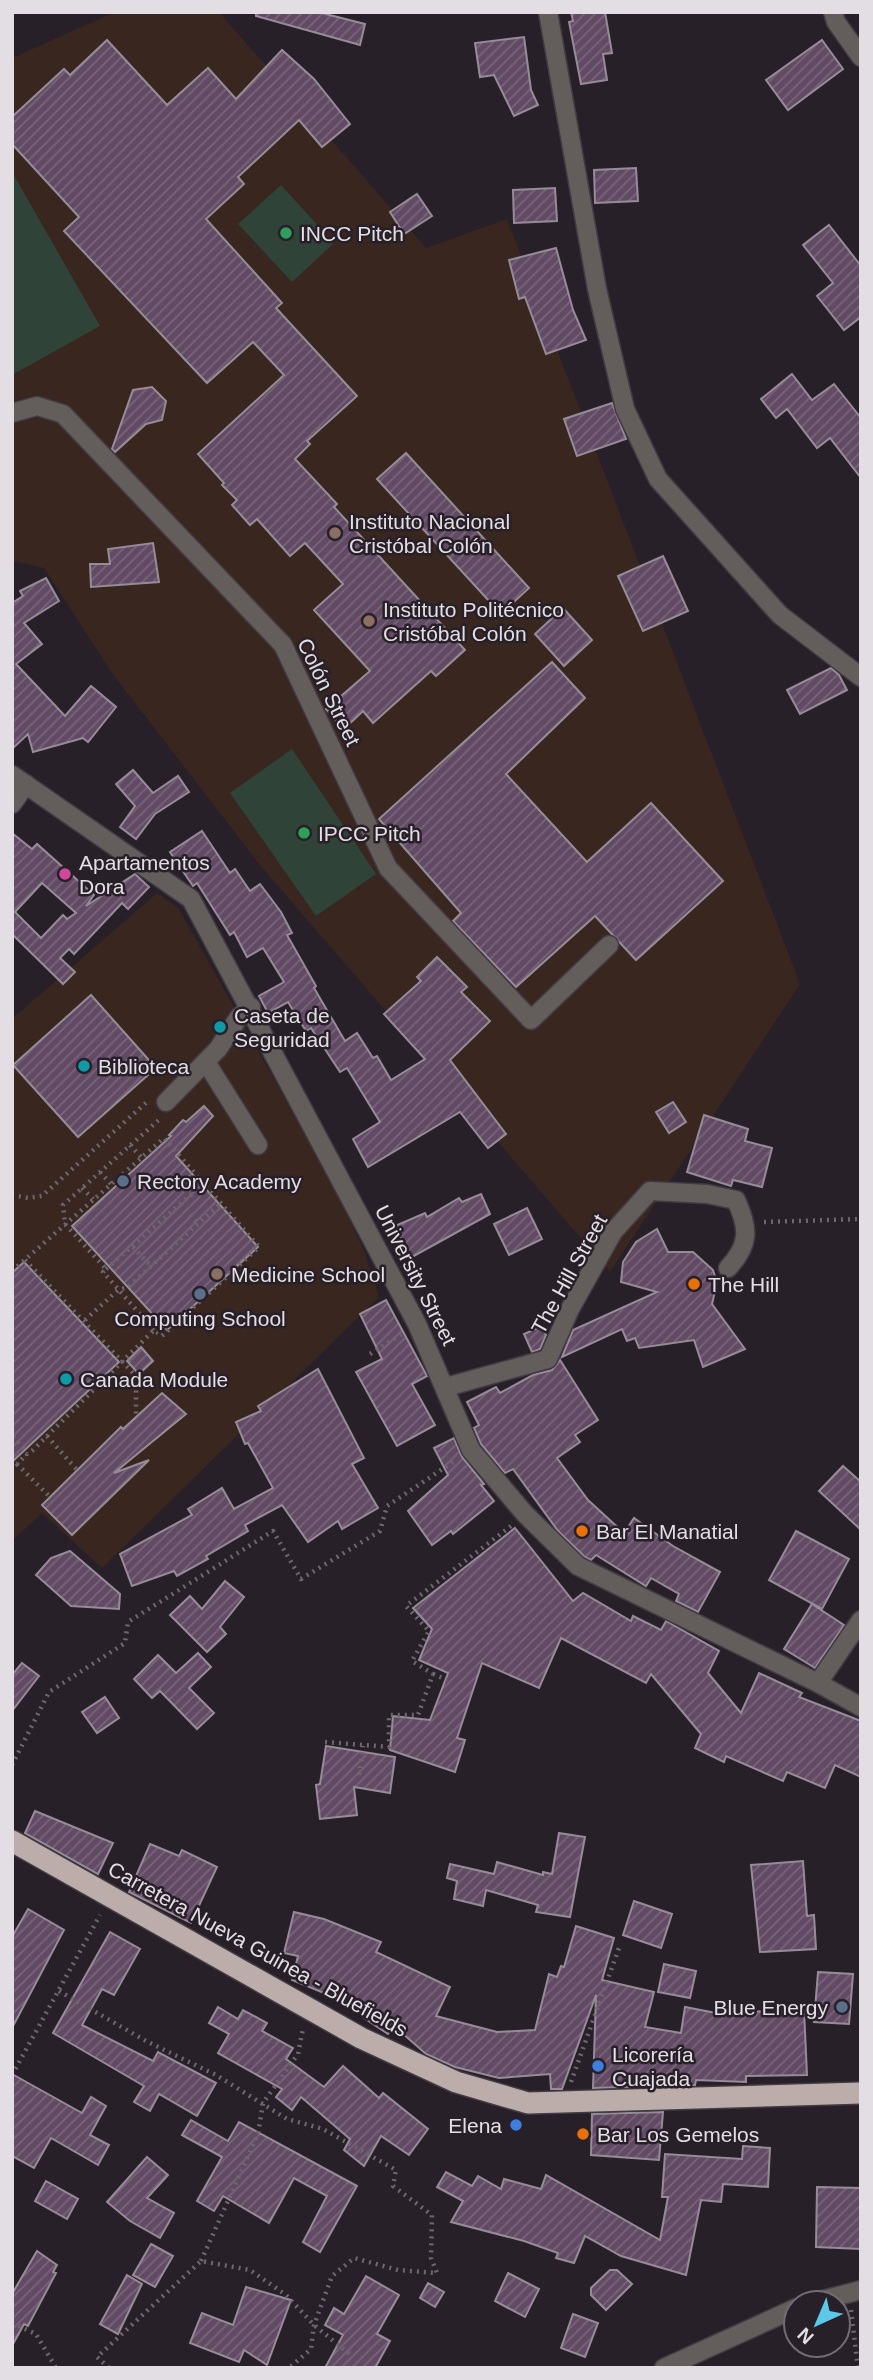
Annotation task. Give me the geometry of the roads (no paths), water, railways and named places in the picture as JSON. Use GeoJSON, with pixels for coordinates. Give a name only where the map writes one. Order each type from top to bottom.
{"type":"FeatureCollection","features":[{"type":"Feature","properties":{"kind":"highway","name":"Carretera Nueva Guinea - Bluefields"},"geometry":{"type":"LineString","coordinates":[[12,1841],[361,2038],[456,2081],[528,2103],[861,2093]]}},
{"type":"Feature","properties":{"kind":"street"},"geometry":{"type":"LineString","coordinates":[[548,12],[597,289],[622,395],[658,479],[780,615],[861,677]]}},
{"type":"Feature","properties":{"kind":"street"},"geometry":{"type":"LineString","coordinates":[[834,12],[836,22],[861,57]]}},
{"type":"Feature","properties":{"kind":"street","name":"Colón Street"},"geometry":{"type":"LineString","coordinates":[[12,413],[37,406],[64,414],[283,645],[388,868],[531,1020],[609,945]]}},
{"type":"Feature","properties":{"kind":"street"},"geometry":{"type":"LineString","coordinates":[[12,804],[19,779]]}},
{"type":"Feature","properties":{"kind":"street","name":"University Street"},"geometry":{"type":"LineString","coordinates":[[19,779],[191,899],[251,1007],[417,1324],[471,1450],[525,1514],[578,1566],[818,1683],[861,1707]]}},
{"type":"Feature","properties":{"kind":"street"},"geometry":{"type":"LineString","coordinates":[[166,1102],[206,1062],[239,1017],[251,1007]]}},
{"type":"Feature","properties":{"kind":"street"},"geometry":{"type":"LineString","coordinates":[[206,1062],[258,1145]]}},
{"type":"Feature","properties":{"kind":"street","name":"The Hill Street"},"geometry":{"type":"LineString","coordinates":[[446,1387],[548,1359],[570,1309],[613,1232],[650,1191],[707,1194],[736,1200],[747,1224],[742,1254],[729,1268]]}},
{"type":"Feature","properties":{"kind":"street"},"geometry":{"type":"LineString","coordinates":[[818,1683],[861,1620]]}},
{"type":"Feature","properties":{"kind":"street"},"geometry":{"type":"LineString","coordinates":[[664,2368],[782,2314]]}},
{"type":"Feature","properties":{"kind":"place","name":"INCC Pitch"},"geometry":{"type":"Point","coordinates":[286,233]}},
{"type":"Feature","properties":{"kind":"place","name":"Instituto Nacional Cristóbal Colón"},"geometry":{"type":"Point","coordinates":[335,533]}},
{"type":"Feature","properties":{"kind":"place","name":"Instituto Politécnico Cristóbal Colón"},"geometry":{"type":"Point","coordinates":[369,621]}},
{"type":"Feature","properties":{"kind":"place","name":"IPCC Pitch"},"geometry":{"type":"Point","coordinates":[304,833]}},
{"type":"Feature","properties":{"kind":"place","name":"Apartamentos Dora"},"geometry":{"type":"Point","coordinates":[65,874]}},
{"type":"Feature","properties":{"kind":"place","name":"Caseta de Seguridad"},"geometry":{"type":"Point","coordinates":[220,1027]}},
{"type":"Feature","properties":{"kind":"place","name":"Biblioteca"},"geometry":{"type":"Point","coordinates":[84,1066]}},
{"type":"Feature","properties":{"kind":"place","name":"Rectory Academy"},"geometry":{"type":"Point","coordinates":[123,1181]}},
{"type":"Feature","properties":{"kind":"place","name":"Medicine School"},"geometry":{"type":"Point","coordinates":[217,1274]}},
{"type":"Feature","properties":{"kind":"place","name":"The Hill"},"geometry":{"type":"Point","coordinates":[694,1284]}},
{"type":"Feature","properties":{"kind":"place","name":"Computing School"},"geometry":{"type":"Point","coordinates":[200,1294]}},
{"type":"Feature","properties":{"kind":"place","name":"Canada Module"},"geometry":{"type":"Point","coordinates":[66,1379]}},
{"type":"Feature","properties":{"kind":"place","name":"Bar El Manatial"},"geometry":{"type":"Point","coordinates":[582,1531]}},
{"type":"Feature","properties":{"kind":"place","name":"Blue Energy"},"geometry":{"type":"Point","coordinates":[842,2007]}},
{"type":"Feature","properties":{"kind":"place","name":"Licorería Cuajada"},"geometry":{"type":"Point","coordinates":[598,2066]}},
{"type":"Feature","properties":{"kind":"place","name":"Elena"},"geometry":{"type":"Point","coordinates":[516,2125]}},
{"type":"Feature","properties":{"kind":"place","name":"Bar Los Gemelos"},"geometry":{"type":"Point","coordinates":[583,2134]}}]}
